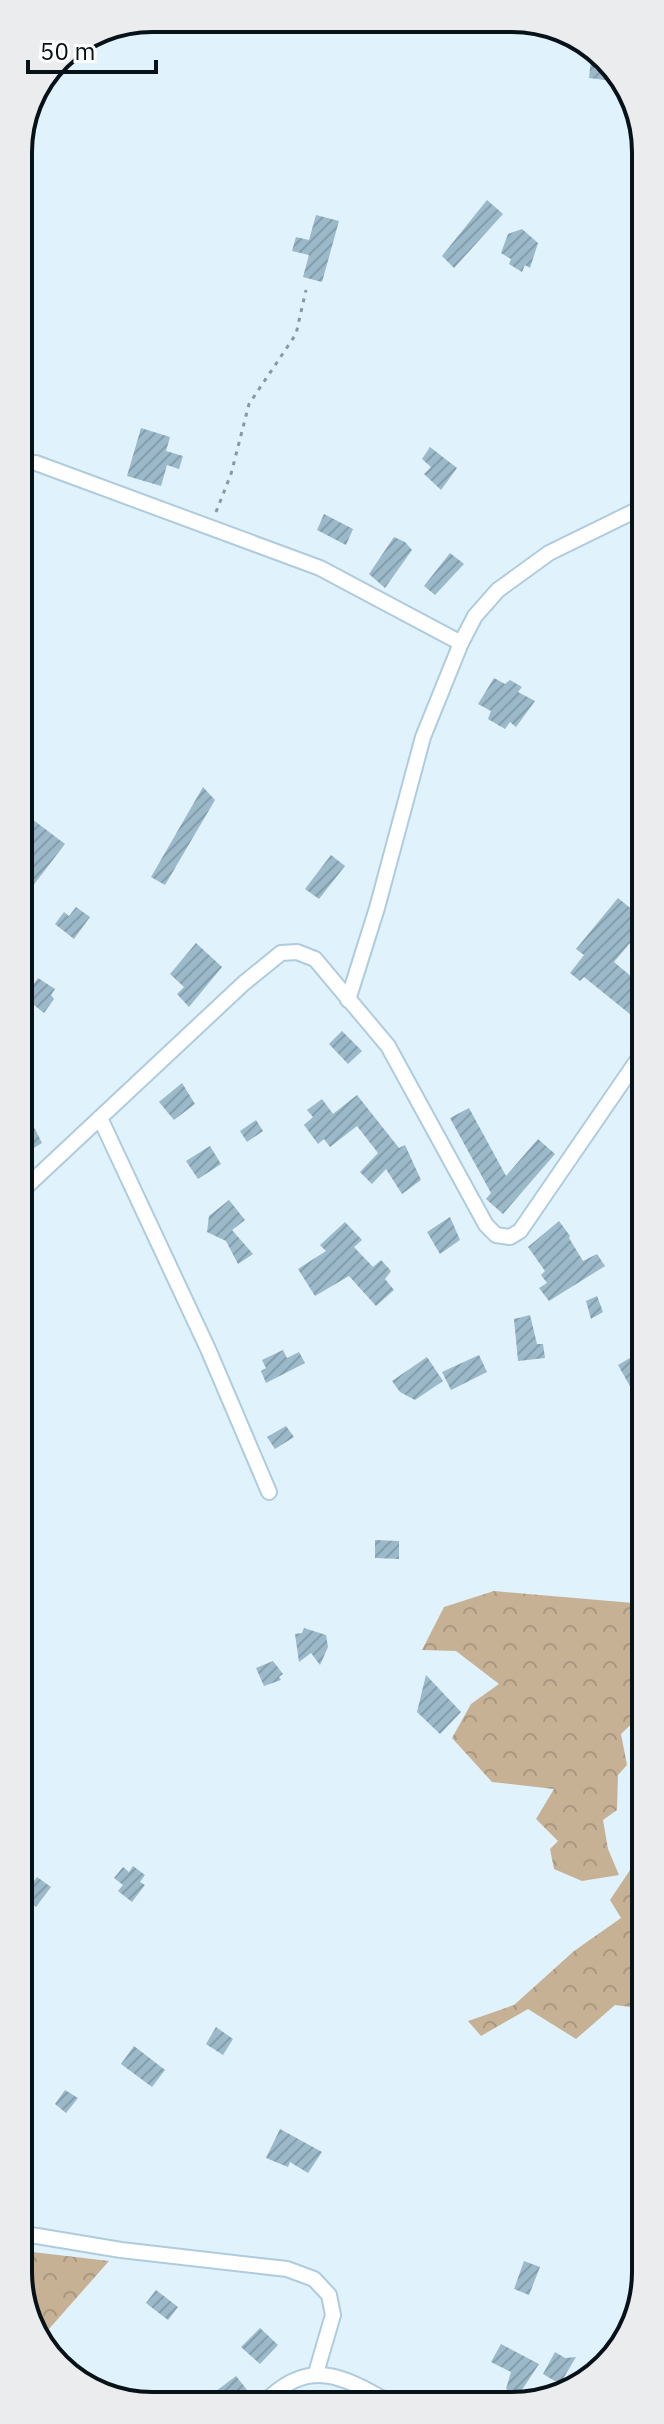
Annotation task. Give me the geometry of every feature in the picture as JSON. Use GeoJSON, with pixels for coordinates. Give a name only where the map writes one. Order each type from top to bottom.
{"type":"FeatureCollection","features":[{"type":"Feature","properties":{"kind":"street"},"geometry":{"type":"LineString","coordinates":[[36,463],[320,568],[461,643]]}},
{"type":"Feature","properties":{"kind":"street"},"geometry":{"type":"LineString","coordinates":[[348,1000],[377,908],[423,737],[475,616],[498,590],[549,553],[632,512]]}},
{"type":"Feature","properties":{"kind":"street"},"geometry":{"type":"LineString","coordinates":[[32,1181],[244,983],[281,953],[297,952],[315,959],[388,1046],[486,1225],[496,1235],[510,1237],[520,1231],[632,1068]]}},
{"type":"Feature","properties":{"kind":"street"},"geometry":{"type":"LineString","coordinates":[[100,1118],[208,1349],[269,1492]]}},
{"type":"Feature","properties":{"kind":"street"},"geometry":{"type":"LineString","coordinates":[[32,2235],[121,2250],[287,2269],[314,2279],[329,2295],[333,2315],[316,2373]]}},
{"type":"Feature","properties":{"kind":"street"},"geometry":{"type":"LineString","coordinates":[[279,2392],[298,2378],[316,2373],[335,2375],[371,2392]]}},
{"type":"Feature","properties":{"kind":"path"},"geometry":{"type":"LineString","coordinates":[[210,527],[231,474],[249,404],[296,334],[306,290]]}},
{"type":"Feature","properties":{"kind":"green space"},"geometry":{"type":"Polygon","coordinates":[[[494,1591],[632,1603],[632,1723],[621,1734],[627,1765],[618,1775],[617,1810],[603,1820],[608,1849],[619,1875],[582,1881],[554,1869],[550,1849],[558,1841],[536,1819],[554,1789],[492,1782],[452,1738],[471,1704],[499,1684],[456,1651],[422,1650],[444,1607],[494,1591]]]}},
{"type":"Feature","properties":{"kind":"green space"},"geometry":{"type":"Polygon","coordinates":[[[632,1871],[632,2007],[615,2005],[576,2039],[528,2009],[481,2036],[468,2021],[514,2005],[574,1951],[621,1918],[610,1900],[632,1871]]]}},
{"type":"Feature","properties":{"kind":"green space"},"geometry":{"type":"Polygon","coordinates":[[[32,2252],[109,2261],[48,2331],[33,2288],[32,2252]]]}},
{"type":"Feature","properties":{"kind":"building"},"geometry":{"type":"Polygon","coordinates":[[[591,62],[608,80],[589,78],[591,62]]]}},
{"type":"Feature","properties":{"kind":"building"},"geometry":{"type":"Polygon","coordinates":[[[487,200],[503,214],[454,268],[442,256],[487,200]]]}},
{"type":"Feature","properties":{"kind":"building"},"geometry":{"type":"Polygon","coordinates":[[[316,215],[339,221],[322,282],[303,277],[309,255],[292,251],[296,237],[309,240],[316,215]]]}},
{"type":"Feature","properties":{"kind":"building"},"geometry":{"type":"Polygon","coordinates":[[[522,229],[538,243],[530,268],[525,265],[522,272],[509,264],[511,259],[501,253],[508,234],[522,229]]]}},
{"type":"Feature","properties":{"kind":"building"},"geometry":{"type":"Polygon","coordinates":[[[141,428],[170,437],[166,451],[183,456],[179,469],[167,465],[161,486],[127,476],[141,428]]]}},
{"type":"Feature","properties":{"kind":"building"},"geometry":{"type":"Polygon","coordinates":[[[430,447],[457,468],[441,490],[424,474],[431,467],[422,459],[430,447]]]}},
{"type":"Feature","properties":{"kind":"building"},"geometry":{"type":"Polygon","coordinates":[[[324,514],[353,529],[346,545],[317,530],[324,514]]]}},
{"type":"Feature","properties":{"kind":"building"},"geometry":{"type":"Polygon","coordinates":[[[394,537],[412,550],[385,588],[369,574],[394,537]]]}},
{"type":"Feature","properties":{"kind":"building"},"geometry":{"type":"Polygon","coordinates":[[[450,553],[464,564],[435,595],[424,586],[450,553]]]}},
{"type":"Feature","properties":{"kind":"building"},"geometry":{"type":"Polygon","coordinates":[[[494,678],[505,684],[510,680],[522,687],[518,692],[535,701],[516,727],[510,722],[505,729],[488,719],[491,711],[478,704],[494,678]]]}},
{"type":"Feature","properties":{"kind":"building"},"geometry":{"type":"Polygon","coordinates":[[[203,787],[215,800],[165,885],[151,877],[203,787]]]}},
{"type":"Feature","properties":{"kind":"building"},"geometry":{"type":"Polygon","coordinates":[[[32,819],[65,844],[32,887],[32,819]]]}},
{"type":"Feature","properties":{"kind":"building"},"geometry":{"type":"Polygon","coordinates":[[[331,855],[345,866],[319,899],[305,889],[331,855]]]}},
{"type":"Feature","properties":{"kind":"building"},"geometry":{"type":"Polygon","coordinates":[[[618,898],[632,909],[632,941],[614,962],[632,977],[632,1016],[584,977],[580,981],[570,973],[584,955],[576,949],[618,898]]]}},
{"type":"Feature","properties":{"kind":"building"},"geometry":{"type":"Polygon","coordinates":[[[76,907],[90,917],[74,939],[55,924],[64,912],[69,916],[76,907]]]}},
{"type":"Feature","properties":{"kind":"building"},"geometry":{"type":"Polygon","coordinates":[[[196,943],[222,967],[189,1007],[177,994],[184,987],[170,974],[196,943]]]}},
{"type":"Feature","properties":{"kind":"building"},"geometry":{"type":"Polygon","coordinates":[[[38,978],[55,989],[51,995],[54,999],[44,1013],[32,1003],[32,986],[38,978]]]}},
{"type":"Feature","properties":{"kind":"building"},"geometry":{"type":"Polygon","coordinates":[[[342,1031],[362,1051],[348,1064],[329,1044],[342,1031]]]}},
{"type":"Feature","properties":{"kind":"building"},"geometry":{"type":"Polygon","coordinates":[[[182,1083],[195,1104],[174,1120],[159,1102],[182,1083]]]}},
{"type":"Feature","properties":{"kind":"building"},"geometry":{"type":"Polygon","coordinates":[[[357,1095],[399,1148],[405,1145],[421,1180],[402,1194],[386,1169],[372,1184],[360,1172],[378,1153],[357,1126],[330,1147],[324,1139],[318,1144],[304,1125],[313,1117],[307,1110],[322,1099],[333,1114],[357,1095]]]}},
{"type":"Feature","properties":{"kind":"building"},"geometry":{"type":"Polygon","coordinates":[[[469,1108],[506,1176],[538,1139],[555,1154],[503,1214],[486,1199],[491,1193],[450,1118],[469,1108]]]}},
{"type":"Feature","properties":{"kind":"building"},"geometry":{"type":"Polygon","coordinates":[[[256,1120],[263,1131],[247,1142],[240,1131],[256,1120]]]}},
{"type":"Feature","properties":{"kind":"building"},"geometry":{"type":"Polygon","coordinates":[[[32,1126],[35,1129],[42,1143],[32,1149],[32,1126]]]}},
{"type":"Feature","properties":{"kind":"building"},"geometry":{"type":"Polygon","coordinates":[[[210,1146],[221,1164],[198,1179],[186,1161],[210,1146]]]}},
{"type":"Feature","properties":{"kind":"building"},"geometry":{"type":"Polygon","coordinates":[[[229,1200],[245,1220],[232,1230],[253,1254],[238,1264],[226,1241],[207,1232],[209,1216],[229,1200]]]}},
{"type":"Feature","properties":{"kind":"building"},"geometry":{"type":"Polygon","coordinates":[[[450,1217],[460,1240],[440,1254],[427,1232],[450,1217]]]}},
{"type":"Feature","properties":{"kind":"building"},"geometry":{"type":"Polygon","coordinates":[[[559,1221],[583,1261],[597,1254],[605,1266],[549,1301],[539,1288],[547,1283],[541,1275],[545,1271],[528,1247],[559,1221]]]}},
{"type":"Feature","properties":{"kind":"building"},"geometry":{"type":"Polygon","coordinates":[[[345,1222],[362,1240],[354,1247],[373,1267],[381,1260],[391,1271],[385,1279],[394,1290],[376,1306],[349,1276],[315,1296],[298,1269],[326,1251],[320,1245],[345,1222]]]}},
{"type":"Feature","properties":{"kind":"building"},"geometry":{"type":"Polygon","coordinates":[[[597,1296],[603,1312],[591,1319],[586,1301],[597,1296]]]}},
{"type":"Feature","properties":{"kind":"building"},"geometry":{"type":"Polygon","coordinates":[[[530,1315],[537,1344],[543,1344],[545,1358],[518,1361],[514,1319],[530,1315]]]}},
{"type":"Feature","properties":{"kind":"building"},"geometry":{"type":"Polygon","coordinates":[[[283,1350],[287,1358],[299,1352],[305,1363],[266,1383],[261,1371],[266,1368],[262,1360],[283,1350]]]}},
{"type":"Feature","properties":{"kind":"building"},"geometry":{"type":"Polygon","coordinates":[[[479,1355],[487,1372],[451,1390],[442,1372],[479,1355]]]}},
{"type":"Feature","properties":{"kind":"building"},"geometry":{"type":"Polygon","coordinates":[[[427,1357],[443,1381],[415,1400],[400,1392],[392,1381],[427,1357]]]}},
{"type":"Feature","properties":{"kind":"building"},"geometry":{"type":"Polygon","coordinates":[[[632,1357],[632,1390],[618,1365],[632,1357]]]}},
{"type":"Feature","properties":{"kind":"building"},"geometry":{"type":"Polygon","coordinates":[[[286,1426],[294,1437],[275,1449],[267,1437],[286,1426]]]}},
{"type":"Feature","properties":{"kind":"building"},"geometry":{"type":"Polygon","coordinates":[[[375,1540],[399,1541],[399,1559],[375,1558],[375,1540]]]}},
{"type":"Feature","properties":{"kind":"building"},"geometry":{"type":"Polygon","coordinates":[[[304,1628],[326,1635],[328,1647],[320,1665],[311,1653],[299,1662],[295,1634],[302,1633],[304,1628]]]}},
{"type":"Feature","properties":{"kind":"building"},"geometry":{"type":"Polygon","coordinates":[[[273,1661],[283,1674],[279,1677],[281,1680],[264,1686],[256,1668],[273,1661]]]}},
{"type":"Feature","properties":{"kind":"building"},"geometry":{"type":"Polygon","coordinates":[[[426,1675],[461,1712],[440,1734],[417,1712],[426,1675]]]}},
{"type":"Feature","properties":{"kind":"building"},"geometry":{"type":"Polygon","coordinates":[[[133,1866],[145,1875],[140,1882],[145,1885],[132,1902],[118,1891],[123,1885],[114,1878],[123,1867],[129,1872],[133,1866]]]}},
{"type":"Feature","properties":{"kind":"building"},"geometry":{"type":"Polygon","coordinates":[[[37,1877],[51,1887],[36,1907],[32,1904],[32,1880],[37,1877]]]}},
{"type":"Feature","properties":{"kind":"building"},"geometry":{"type":"Polygon","coordinates":[[[216,2027],[233,2039],[223,2055],[206,2044],[216,2027]]]}},
{"type":"Feature","properties":{"kind":"building"},"geometry":{"type":"Polygon","coordinates":[[[134,2046],[165,2070],[152,2087],[121,2064],[134,2046]]]}},
{"type":"Feature","properties":{"kind":"building"},"geometry":{"type":"Polygon","coordinates":[[[65,2090],[78,2098],[66,2113],[55,2104],[65,2090]]]}},
{"type":"Feature","properties":{"kind":"building"},"geometry":{"type":"Polygon","coordinates":[[[280,2129],[322,2152],[308,2173],[290,2162],[288,2167],[266,2158],[280,2129]]]}},
{"type":"Feature","properties":{"kind":"building"},"geometry":{"type":"Polygon","coordinates":[[[524,2261],[540,2267],[529,2295],[514,2289],[524,2261]]]}},
{"type":"Feature","properties":{"kind":"building"},"geometry":{"type":"Polygon","coordinates":[[[156,2290],[178,2307],[168,2320],[146,2303],[156,2290]]]}},
{"type":"Feature","properties":{"kind":"building"},"geometry":{"type":"Polygon","coordinates":[[[260,2328],[278,2345],[260,2364],[241,2347],[260,2328]]]}},
{"type":"Feature","properties":{"kind":"building"},"geometry":{"type":"Polygon","coordinates":[[[501,2344],[539,2364],[521,2391],[511,2392],[506,2389],[511,2372],[491,2362],[501,2344]]]}},
{"type":"Feature","properties":{"kind":"building"},"geometry":{"type":"Polygon","coordinates":[[[555,2352],[565,2358],[576,2357],[562,2381],[558,2383],[543,2374],[555,2352]]]}},
{"type":"Feature","properties":{"kind":"building"},"geometry":{"type":"Polygon","coordinates":[[[236,2376],[248,2391],[247,2392],[215,2392],[236,2376]]]}}]}
